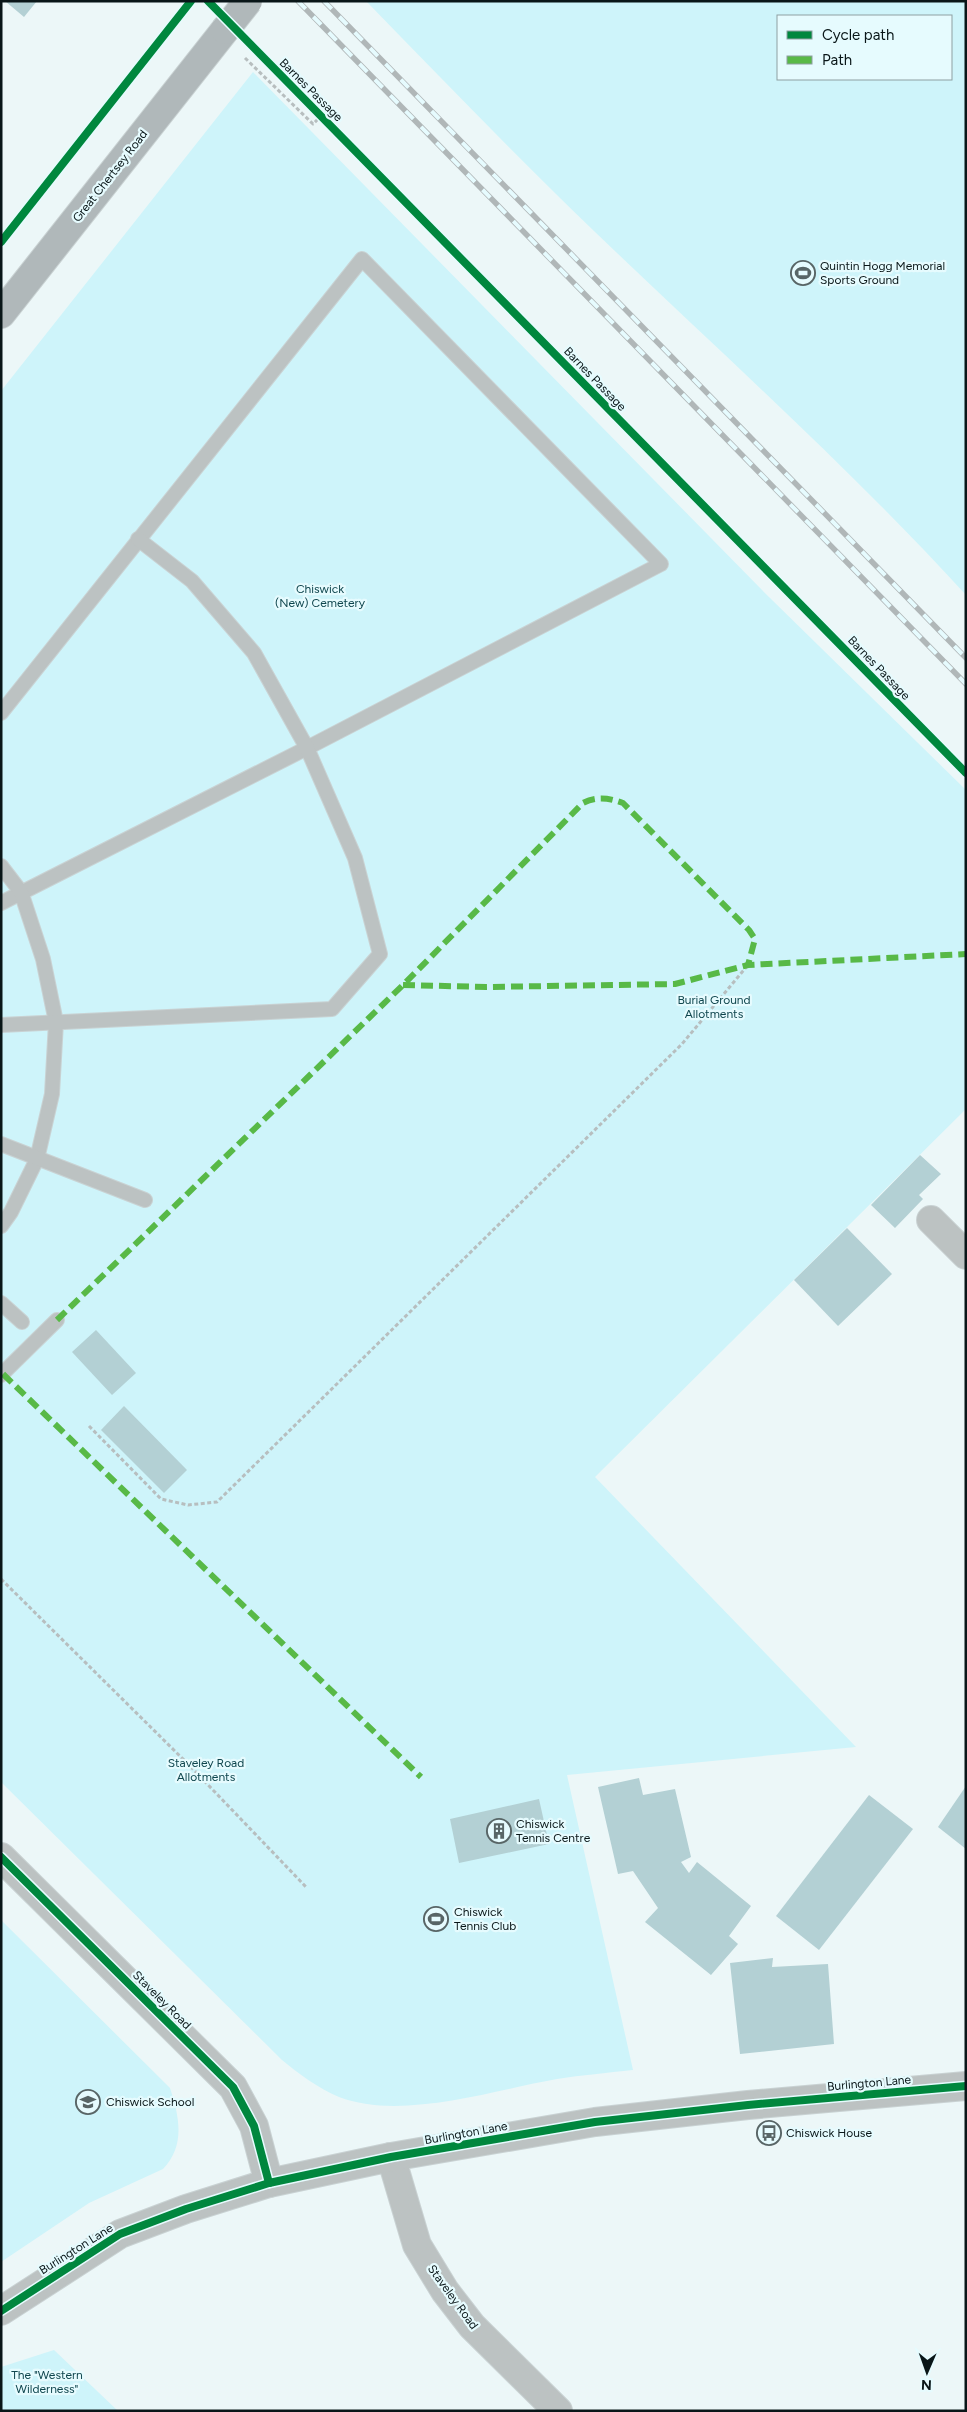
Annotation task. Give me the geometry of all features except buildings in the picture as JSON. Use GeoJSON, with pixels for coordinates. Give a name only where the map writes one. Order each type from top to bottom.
{"type":"FeatureCollection","features":[{"type":"Feature","properties":{"kind":"highway","name":"Great Chertsey Road"},"geometry":{"type":"LineString","coordinates":[[1,314],[231,37],[248,1]]}},
{"type":"Feature","properties":{"kind":"street"},"geometry":{"type":"LineString","coordinates":[[931,1220],[966,1255]]}},
{"type":"Feature","properties":{"kind":"street","name":"Staveley Road"},"geometry":{"type":"LineString","coordinates":[[1,1857],[233,2086],[254,2126],[269,2183]]}},
{"type":"Feature","properties":{"kind":"street","name":"Burlington Lane"},"geometry":{"type":"LineString","coordinates":[[1,2311],[120,2234],[186,2209],[269,2183],[391,2157],[595,2122],[758,2104],[966,2086]]}},
{"type":"Feature","properties":{"kind":"street","name":"Staveley Road"},"geometry":{"type":"LineString","coordinates":[[391,2157],[417,2245],[445,2291],[472,2326],[558,2411]]}},
{"type":"Feature","properties":{"kind":"lane"},"geometry":{"type":"LineString","coordinates":[[1,713],[362,259],[661,564],[307,748],[1,903]]}},
{"type":"Feature","properties":{"kind":"lane"},"geometry":{"type":"LineString","coordinates":[[1,1025],[332,1010],[380,954],[355,858],[307,748],[254,653],[192,581],[138,539]]}},
{"type":"Feature","properties":{"kind":"lane"},"geometry":{"type":"LineString","coordinates":[[1,866],[21,892],[43,959],[56,1022],[52,1094],[37,1158],[11,1212],[1,1226]]}},
{"type":"Feature","properties":{"kind":"lane"},"geometry":{"type":"LineString","coordinates":[[1,1144],[145,1200]]}},
{"type":"Feature","properties":{"kind":"lane"},"geometry":{"type":"LineString","coordinates":[[1,1303],[22,1322]]}},
{"type":"Feature","properties":{"kind":"lane"},"geometry":{"type":"LineString","coordinates":[[1,1376],[57,1320]]}},
{"type":"Feature","properties":{"kind":"path"},"geometry":{"type":"LineString","coordinates":[[256,67],[313,124],[321,116]]}},
{"type":"Feature","properties":{"kind":"path"},"geometry":{"type":"LineString","coordinates":[[89,1426],[161,1499],[188,1505],[217,1502],[682,1044],[748,965]]}},
{"type":"Feature","properties":{"kind":"path"},"geometry":{"type":"LineString","coordinates":[[1,1579],[189,1764],[307,1888]]}},
{"type":"Feature","properties":{"kind":"green space","name":"Quintin Hogg Memorial Sports Ground"},"geometry":{"type":"Polygon","coordinates":[[[966,1],[966,595],[830,455],[565,203],[367,2],[966,1]]]}},
{"type":"Feature","properties":{"kind":"green space"},"geometry":{"type":"Polygon","coordinates":[[[253,72],[769,597],[966,790],[966,1109],[595,1477],[856,1747],[567,1775],[633,2070],[557,2079],[477,2096],[419,2105],[390,2106],[364,2104],[339,2097],[316,2085],[282,2060],[1,1782],[1,391],[253,72]]]}},
{"type":"Feature","properties":{"kind":"green space","name":"Chiswick School"},"geometry":{"type":"Polygon","coordinates":[[[1,1920],[170,2088],[178,2120],[178,2140],[170,2160],[163,2169],[89,2203],[1,2262],[1,1920]]]}},
{"type":"Feature","properties":{"kind":"green space","name":"The \"Western Wilderness\""},"geometry":{"type":"Polygon","coordinates":[[[54,2350],[118,2411],[1,2411],[1,2367],[54,2350]]]}},
{"type":"Feature","properties":{"kind":"railway"},"geometry":{"type":"LineString","coordinates":[[298,1],[966,684]]}},
{"type":"Feature","properties":{"kind":"railway"},"geometry":{"type":"LineString","coordinates":[[324,1],[966,658]]}},
{"type":"Feature","properties":{"kind":"marked path"},"geometry":{"type":"LineString","coordinates":[[57,1320],[403,985],[583,803],[603,798],[623,803],[749,930],[755,939],[748,965]]}},
{"type":"Feature","properties":{"kind":"marked path"},"geometry":{"type":"LineString","coordinates":[[403,985],[486,987],[675,984],[748,965],[966,954]]}},
{"type":"Feature","properties":{"kind":"marked path"},"geometry":{"type":"LineString","coordinates":[[3,1374],[421,1777]]}},
{"type":"Feature","properties":{"kind":"cycle path"},"geometry":{"type":"LineString","coordinates":[[1,242],[191,1]]}},
{"type":"Feature","properties":{"kind":"cycle path","name":"Barnes Passage"},"geometry":{"type":"LineString","coordinates":[[208,1],[966,773]]}},
{"type":"Feature","properties":{"kind":"cycle path"},"geometry":{"type":"LineString","coordinates":[[1,1857],[233,2087],[254,2126],[269,2183]]}},
{"type":"Feature","properties":{"kind":"cycle path"},"geometry":{"type":"LineString","coordinates":[[1,2311],[120,2234],[186,2209],[269,2183],[391,2157],[595,2122],[748,2105],[966,2086]]}},
{"type":"Feature","properties":{"kind":"place","name":"Quintin Hogg Memorial Sports Ground"},"geometry":{"type":"Point","coordinates":[803,273]}},
{"type":"Feature","properties":{"kind":"place","name":"Chiswick Tennis Centre"},"geometry":{"type":"Point","coordinates":[499,1831]}},
{"type":"Feature","properties":{"kind":"place","name":"Chiswick Tennis Club"},"geometry":{"type":"Point","coordinates":[436,1919]}},
{"type":"Feature","properties":{"kind":"place","name":"Chiswick School"},"geometry":{"type":"Point","coordinates":[88,2102]}},
{"type":"Feature","properties":{"kind":"place","name":"Chiswick House"},"geometry":{"type":"Point","coordinates":[769,2133]}},
{"type":"Feature","properties":{"kind":"park label","name":"Chiswick (New) Cemetery"},"geometry":{"type":"Point","coordinates":[320,596]}},
{"type":"Feature","properties":{"kind":"park label","name":"Burial Ground Allotments"},"geometry":{"type":"Point","coordinates":[714,1007]}},
{"type":"Feature","properties":{"kind":"park label","name":"Staveley Road Allotments"},"geometry":{"type":"Point","coordinates":[206,1770]}}]}
